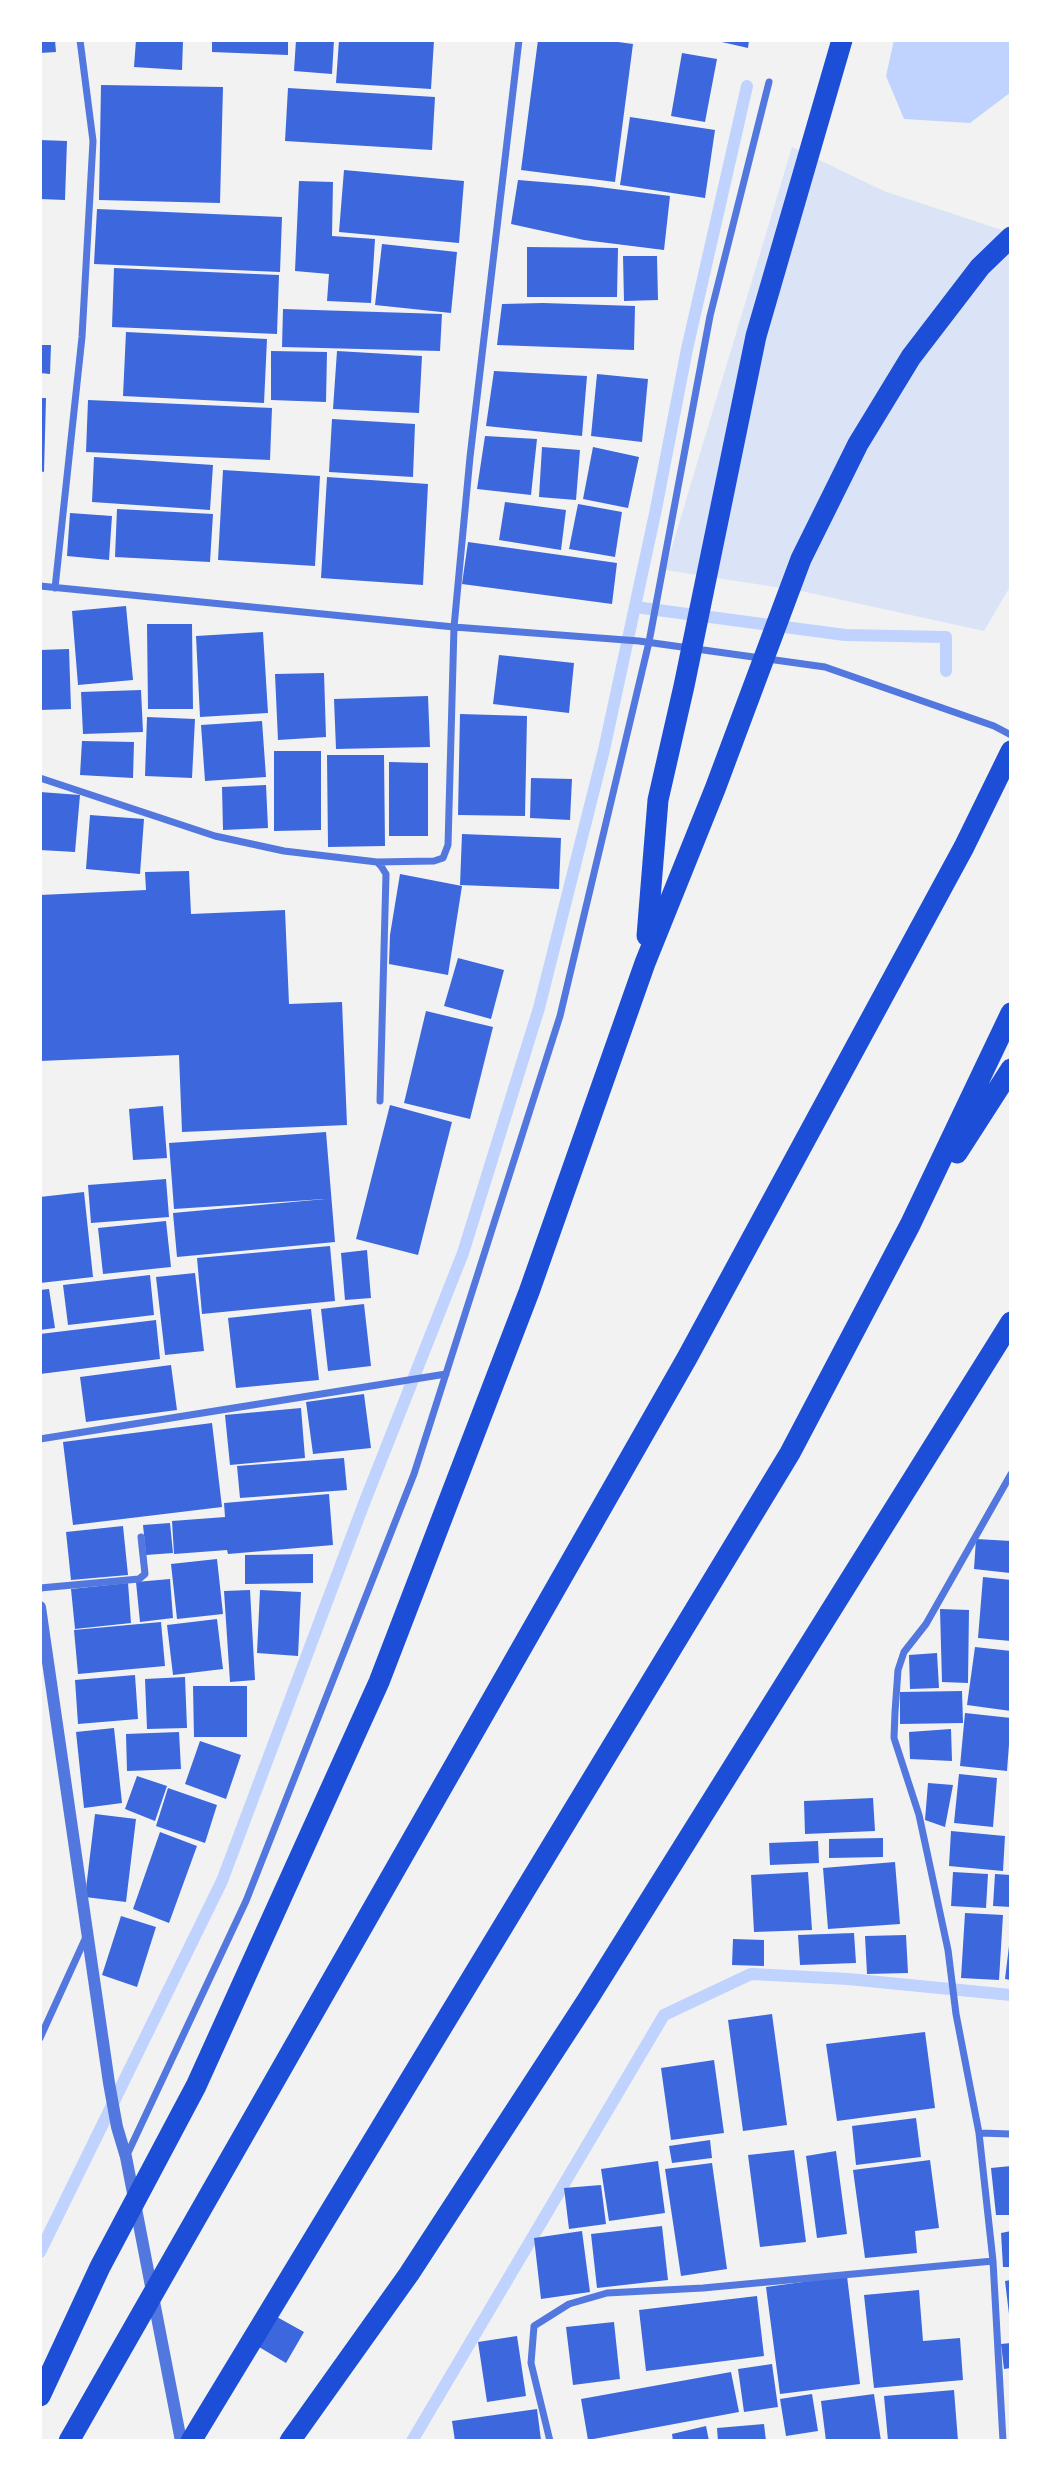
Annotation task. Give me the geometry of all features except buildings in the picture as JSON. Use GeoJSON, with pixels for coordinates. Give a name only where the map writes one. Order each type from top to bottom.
{"type":"FeatureCollection","features":[{"type":"Feature","properties":{"kind":"highway"},"geometry":{"type":"LineString","coordinates":[[645,963],[658,800],[756,336],[842,40]]}},
{"type":"Feature","properties":{"kind":"highway"},"geometry":{"type":"LineString","coordinates":[[40,2396],[100,2267],[196,2086],[379,1682],[528,1292],[645,963],[715,789],[802,559],[858,444],[911,357],[980,267],[1011,237]]}},
{"type":"Feature","properties":{"kind":"highway"},"geometry":{"type":"LineString","coordinates":[[69,2441],[687,1358],[964,847],[1011,751]]}},
{"type":"Feature","properties":{"kind":"highway"},"geometry":{"type":"LineString","coordinates":[[191,2441],[790,1453],[910,1225],[1011,1013]]}},
{"type":"Feature","properties":{"kind":"highway"},"geometry":{"type":"LineString","coordinates":[[910,1225],[1011,1069]]}},
{"type":"Feature","properties":{"kind":"highway"},"geometry":{"type":"LineString","coordinates":[[290,2441],[409,2274],[588,1999],[1011,1322]]}},
{"type":"Feature","properties":{"kind":"street"},"geometry":{"type":"LineString","coordinates":[[55,588],[82,337],[93,141],[80,40]]}},
{"type":"Feature","properties":{"kind":"street"},"geometry":{"type":"LineString","coordinates":[[40,778],[215,836],[284,851],[377,862],[434,861],[443,858],[448,845],[454,627],[470,457],[519,40]]}},
{"type":"Feature","properties":{"kind":"street"},"geometry":{"type":"LineString","coordinates":[[126,2157],[246,1901],[414,1474],[560,1016],[649,642],[710,316],[769,82]]}},
{"type":"Feature","properties":{"kind":"street"},"geometry":{"type":"LineString","coordinates":[[40,586],[454,627],[649,642],[825,667],[994,726],[1011,735]]}},
{"type":"Feature","properties":{"kind":"street"},"geometry":{"type":"LineString","coordinates":[[377,862],[386,874],[380,1101]]}},
{"type":"Feature","properties":{"kind":"street"},"geometry":{"type":"LineString","coordinates":[[40,1439],[446,1374]]}},
{"type":"Feature","properties":{"kind":"street"},"geometry":{"type":"LineString","coordinates":[[1003,2441],[993,2261],[979,2133],[956,2014],[948,1950],[919,1815],[894,1738],[895,1691],[904,1653],[926,1623],[1011,1474]]}},
{"type":"Feature","properties":{"kind":"street"},"geometry":{"type":"LineString","coordinates":[[40,1588],[139,1579],[145,1574],[141,1537]]}},
{"type":"Feature","properties":{"kind":"street"},"geometry":{"type":"LineString","coordinates":[[40,1607],[111,2094],[126,2157],[181,2441]]}},
{"type":"Feature","properties":{"kind":"street"},"geometry":{"type":"LineString","coordinates":[[40,2038],[87,1934]]}},
{"type":"Feature","properties":{"kind":"street"},"geometry":{"type":"LineString","coordinates":[[979,2133],[1011,2134]]}},
{"type":"Feature","properties":{"kind":"street"},"geometry":{"type":"LineString","coordinates":[[550,2441],[531,2363],[534,2326],[569,2304],[607,2293],[703,2288],[993,2261]]}},
{"type":"Feature","properties":{"kind":"shaded area"},"geometry":{"type":"Polygon","coordinates":[[[792,147],[884,191],[1011,233],[1011,585],[984,631],[801,591],[665,570],[792,147]]]}},
{"type":"Feature","properties":{"kind":"water"},"geometry":{"type":"Polygon","coordinates":[[[894,40],[1011,40],[1011,92],[970,123],[904,119],[886,76],[894,40]]]}},
{"type":"Feature","properties":{"kind":"waterway"},"geometry":{"type":"LineString","coordinates":[[40,2252],[222,1881],[363,1506],[463,1253],[539,1008],[604,750],[687,349],[747,86]]}},
{"type":"Feature","properties":{"kind":"waterway"},"geometry":{"type":"LineString","coordinates":[[635,607],[845,635],[946,637],[946,671]]}},
{"type":"Feature","properties":{"kind":"waterway"},"geometry":{"type":"LineString","coordinates":[[412,2441],[664,2015],[751,1974],[848,1979],[1011,1995]]}}]}
